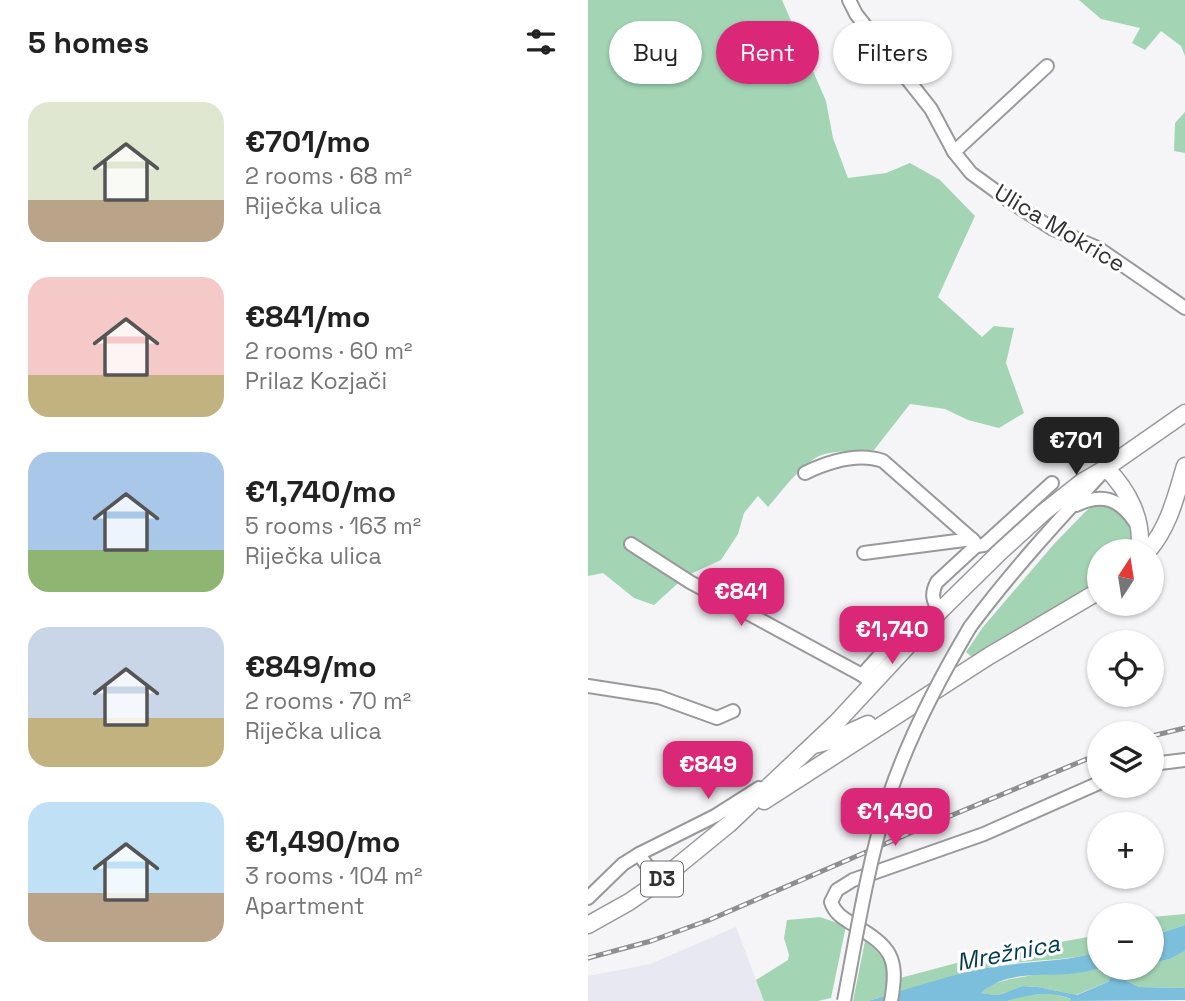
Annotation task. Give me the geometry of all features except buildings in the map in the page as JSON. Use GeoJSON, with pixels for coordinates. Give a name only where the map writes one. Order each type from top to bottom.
{"type":"FeatureCollection","features":[{"type":"Feature","properties":{"kind":"main road","name":"D3"},"geometry":{"type":"LineString","coordinates":[[588,925],[658,882],[729,824],[812,746],[867,679],[1044,512],[1082,482],[1185,413]]}},
{"type":"Feature","properties":{"kind":"main road"},"geometry":{"type":"LineString","coordinates":[[1158,539],[1174,503],[1185,466]]}},
{"type":"Feature","properties":{"kind":"main road"},"geometry":{"type":"LineString","coordinates":[[1106,468],[1131,501],[1136,512],[1140,539]]}},
{"type":"Feature","properties":{"kind":"main road","name":"D3"},"geometry":{"type":"LineString","coordinates":[[729,824],[989,656],[1087,598]]}},
{"type":"Feature","properties":{"kind":"main road"},"geometry":{"type":"LineString","coordinates":[[812,746],[830,741],[912,705]]}},
{"type":"Feature","properties":{"kind":"street","name":"Ulica Mokrice"},"geometry":{"type":"LineString","coordinates":[[849,0],[856,14],[930,109],[954,152],[971,173],[1053,229],[1098,248],[1185,308]]}},
{"type":"Feature","properties":{"kind":"street"},"geometry":{"type":"LineString","coordinates":[[954,152],[1047,66]]}},
{"type":"Feature","properties":{"kind":"street"},"geometry":{"type":"LineString","coordinates":[[805,473],[839,460],[855,458],[883,461],[974,542]]}},
{"type":"Feature","properties":{"kind":"street"},"geometry":{"type":"LineString","coordinates":[[844,1001],[865,889],[890,795],[927,703],[971,626],[1003,583],[1106,468]]}},
{"type":"Feature","properties":{"kind":"street"},"geometry":{"type":"LineString","coordinates":[[864,552],[974,542],[985,545],[1052,483]]}},
{"type":"Feature","properties":{"kind":"street"},"geometry":{"type":"LineString","coordinates":[[1069,508],[1095,499],[1111,500],[1126,510],[1138,527]]}},
{"type":"Feature","properties":{"kind":"street"},"geometry":{"type":"LineString","coordinates":[[940,611],[933,598],[933,589],[974,542]]}},
{"type":"Feature","properties":{"kind":"street"},"geometry":{"type":"LineString","coordinates":[[631,544],[690,582],[867,679],[898,635]]}},
{"type":"Feature","properties":{"kind":"street"},"geometry":{"type":"LineString","coordinates":[[588,686],[659,697],[717,718],[733,711]]}},
{"type":"Feature","properties":{"kind":"street"},"geometry":{"type":"LineString","coordinates":[[1164,763],[1185,760]]}},
{"type":"Feature","properties":{"kind":"street"},"geometry":{"type":"LineString","coordinates":[[588,898],[623,864],[715,816],[788,768]]}},
{"type":"Feature","properties":{"kind":"street"},"geometry":{"type":"LineString","coordinates":[[891,1001],[894,968],[890,954],[883,944],[834,910],[831,902],[838,890],[853,880],[984,834],[1087,788]]}},
{"type":"Feature","properties":{"kind":"street"},"geometry":{"type":"LineString","coordinates":[[639,854],[658,882]]}},
{"type":"Feature","properties":{"kind":"shaded area"},"geometry":{"type":"Polygon","coordinates":[[[736,927],[764,1001],[588,1001],[588,976],[650,964],[736,927]]]}},
{"type":"Feature","properties":{"kind":"green space"},"geometry":{"type":"Polygon","coordinates":[[[588,0],[782,0],[791,21],[716,21],[716,84],[819,84],[826,101],[833,138],[848,178],[886,173],[910,163],[940,180],[975,216],[938,297],[982,337],[994,326],[1014,328],[1006,363],[1024,413],[999,428],[968,420],[945,409],[910,404],[874,450],[819,456],[798,472],[768,507],[758,496],[744,513],[738,534],[721,560],[686,576],[654,605],[634,598],[603,573],[588,576],[588,0]]]}},
{"type":"Feature","properties":{"kind":"green space"},"geometry":{"type":"Polygon","coordinates":[[[1079,0],[1185,0],[1185,56],[1181,46],[1161,31],[1145,50],[1132,43],[1140,28],[1101,19],[1079,0]]]}},
{"type":"Feature","properties":{"kind":"green space"},"geometry":{"type":"Polygon","coordinates":[[[1185,112],[1185,153],[1174,151],[1175,123],[1185,112]]]}},
{"type":"Feature","properties":{"kind":"green space"},"geometry":{"type":"Polygon","coordinates":[[[1091,507],[1117,508],[1121,511],[1128,521],[1131,539],[1087,539],[1087,587],[972,657],[966,652],[983,627],[1054,544],[1091,507]]]}},
{"type":"Feature","properties":{"kind":"green space"},"geometry":{"type":"Polygon","coordinates":[[[1185,914],[1185,925],[1164,932],[1164,916],[1185,914]]]}},
{"type":"Feature","properties":{"kind":"green space"},"geometry":{"type":"Polygon","coordinates":[[[820,917],[846,926],[831,998],[818,1001],[764,1001],[756,980],[788,960],[784,938],[787,920],[820,917]]]}},
{"type":"Feature","properties":{"kind":"green space"},"geometry":{"type":"Polygon","coordinates":[[[1087,937],[1087,955],[994,967],[897,993],[900,978],[983,956],[1087,937]]]}},
{"type":"Feature","properties":{"kind":"green space"},"geometry":{"type":"Polygon","coordinates":[[[865,941],[879,953],[886,964],[885,996],[868,1001],[853,1001],[865,941]]]}},
{"type":"Feature","properties":{"kind":"green space"},"geometry":{"type":"Polygon","coordinates":[[[1185,951],[1185,988],[1139,987],[1127,981],[1164,980],[1164,960],[1185,951]]]}},
{"type":"Feature","properties":{"kind":"green space"},"geometry":{"type":"Polygon","coordinates":[[[1087,971],[1087,980],[1109,980],[1076,995],[1022,986],[1002,994],[980,993],[989,985],[1010,979],[1045,973],[1068,974],[1087,971]]]}},
{"type":"Feature","properties":{"kind":"green space"},"geometry":{"type":"Polygon","coordinates":[[[1055,994],[1071,1001],[1007,1001],[1027,995],[1055,994]]]}},
{"type":"Feature","properties":{"kind":"water"},"geometry":{"type":"Polygon","coordinates":[[[1185,925],[1185,951],[1164,960],[1164,932],[1185,925]]]}},
{"type":"Feature","properties":{"kind":"water"},"geometry":{"type":"Polygon","coordinates":[[[1087,955],[1087,971],[1012,978],[981,993],[1002,994],[1022,986],[1077,995],[1109,980],[1127,980],[1139,987],[1185,988],[1185,1000],[1071,1001],[1063,996],[1047,994],[1007,1001],[868,1001],[976,970],[1087,955]]]}},
{"type":"Feature","properties":{"kind":"railway"},"geometry":{"type":"LineString","coordinates":[[1164,733],[1185,728]]}},
{"type":"Feature","properties":{"kind":"railway"},"geometry":{"type":"LineString","coordinates":[[588,958],[651,941],[709,920],[1087,759]]}},
{"type":"Feature","properties":{"kind":"water label","name":"Mrežnica"},"geometry":{"type":"Point","coordinates":[1008,953]}}]}
